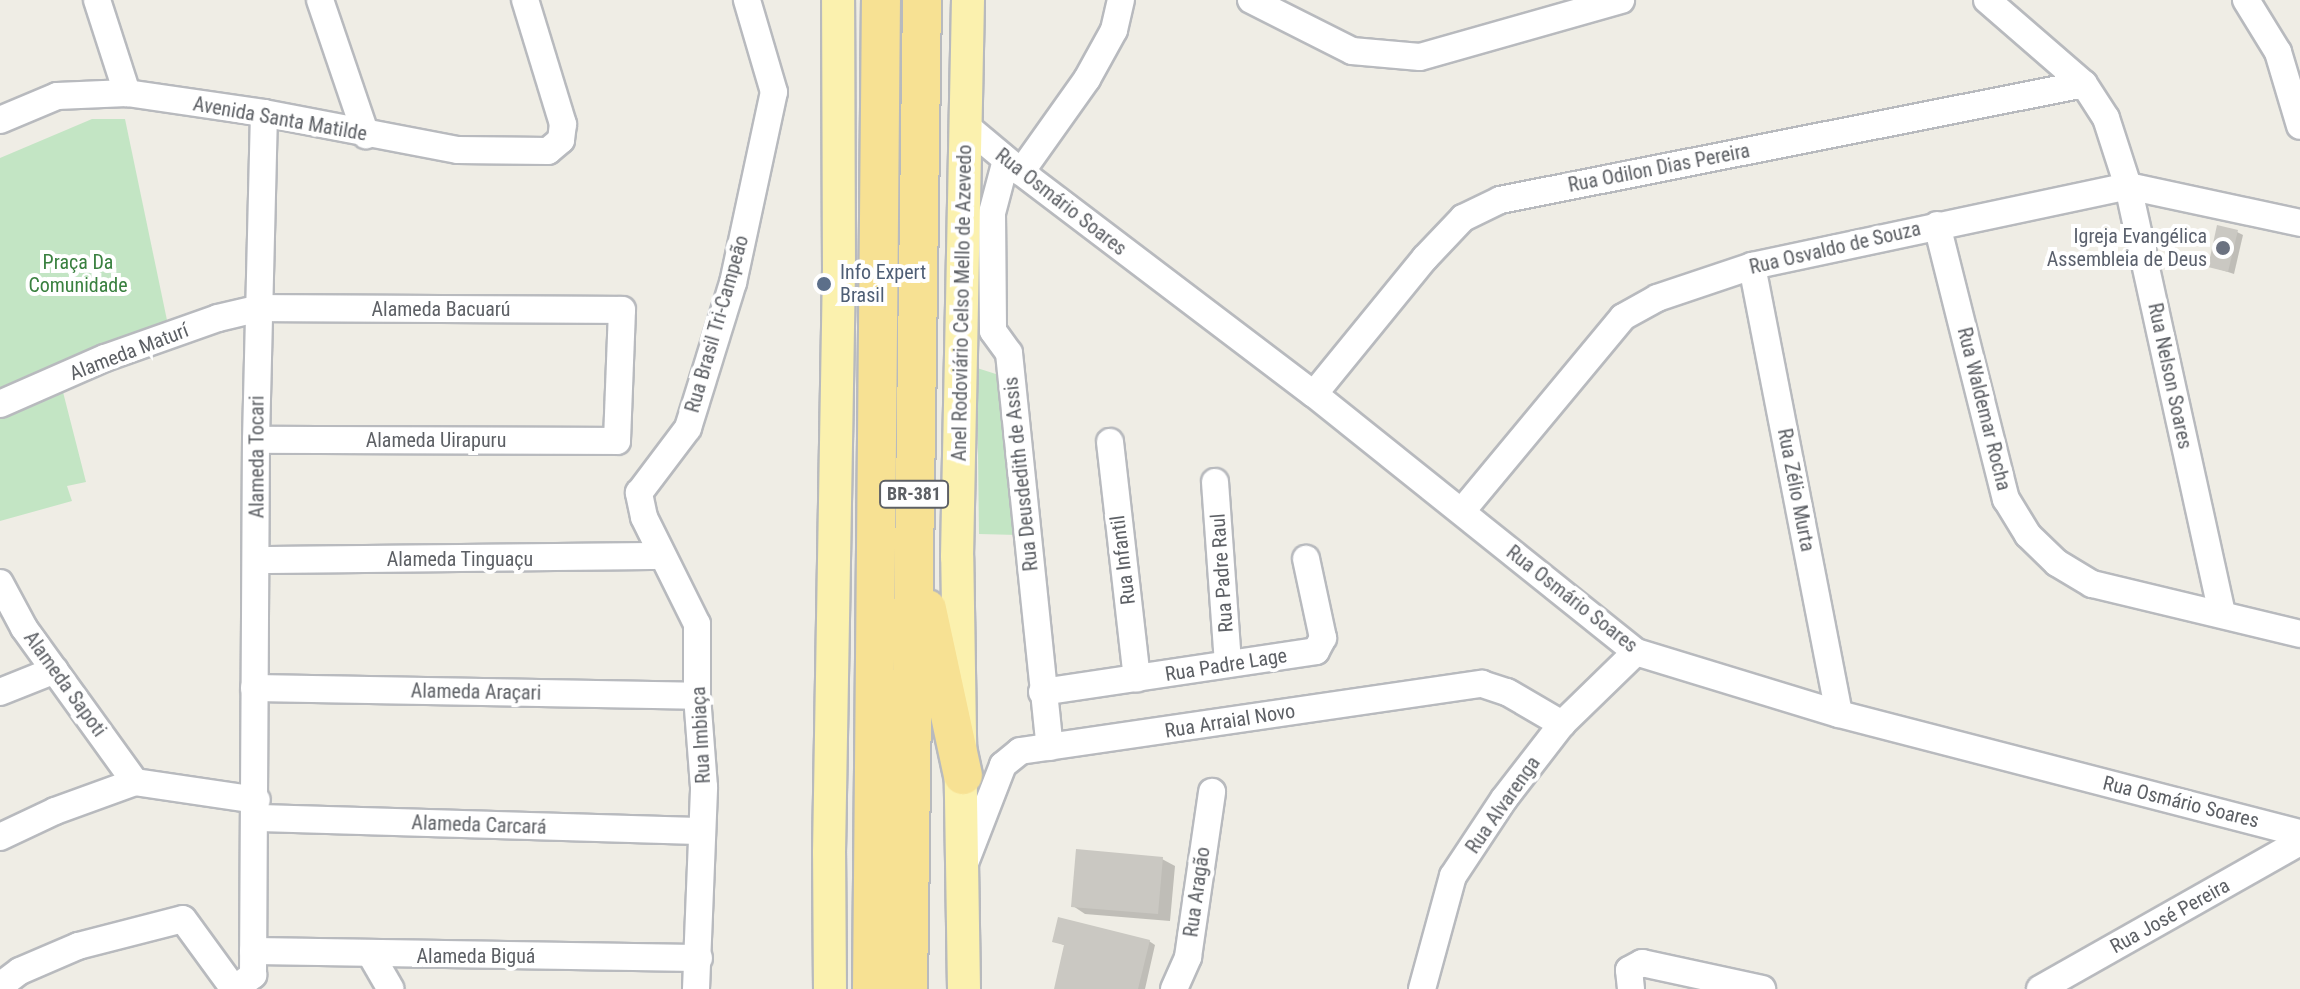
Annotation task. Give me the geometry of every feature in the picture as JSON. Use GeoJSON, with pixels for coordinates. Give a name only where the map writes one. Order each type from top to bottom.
{"type":"FeatureCollection","features":[{"type":"Feature","properties":{"kind":"highway","name":"BR-381"},"geometry":{"type":"LineString","coordinates":[[872,989],[881,0]]}},
{"type":"Feature","properties":{"kind":"highway","name":"BR-381"},"geometry":{"type":"LineString","coordinates":[[908,989],[922,0]]}},
{"type":"Feature","properties":{"kind":"highway"},"geometry":{"type":"LineString","coordinates":[[913,544],[963,775]]}},
{"type":"Feature","properties":{"kind":"highway"},"geometry":{"type":"LineString","coordinates":[[849,989],[873,842]]}},
{"type":"Feature","properties":{"kind":"main road"},"geometry":{"type":"LineString","coordinates":[[830,989],[829,853],[839,270],[838,0]]}},
{"type":"Feature","properties":{"kind":"main road","name":"Anel Rodoviário Celso Mello de Azevedo"},"geometry":{"type":"LineString","coordinates":[[964,989],[963,775],[957,557],[968,0]]}},
{"type":"Feature","properties":{"kind":"street"},"geometry":{"type":"LineString","coordinates":[[97,0],[127,93]]}},
{"type":"Feature","properties":{"kind":"street"},"geometry":{"type":"LineString","coordinates":[[320,0],[366,135]]}},
{"type":"Feature","properties":{"kind":"street","name":"Avenida Santa Matilde"},"geometry":{"type":"LineString","coordinates":[[0,120],[57,96],[127,93],[264,113],[366,135],[458,150],[548,151],[561,140],[563,124],[525,0]]}},
{"type":"Feature","properties":{"kind":"street","name":"Rua Brasil Tri-Campeão"},"geometry":{"type":"LineString","coordinates":[[639,493],[688,428],[733,283],[774,92],[747,0]]}},
{"type":"Feature","properties":{"kind":"street","name":"Rua Deusdedith de Assis"},"geometry":{"type":"LineString","coordinates":[[1050,747],[1009,353],[993,331],[992,213],[1014,166],[1087,79],[1114,30],[1121,0]]}},
{"type":"Feature","properties":{"kind":"street"},"geometry":{"type":"LineString","coordinates":[[1251,0],[1352,51],[1420,57],[1621,0]]}},
{"type":"Feature","properties":{"kind":"street","name":"Rua Nelson Soares"},"geometry":{"type":"LineString","coordinates":[[1987,0],[2084,84],[2106,118],[2128,186],[2222,613]]}},
{"type":"Feature","properties":{"kind":"street"},"geometry":{"type":"LineString","coordinates":[[2246,0],[2278,52],[2300,126]]}},
{"type":"Feature","properties":{"kind":"street","name":"Rua Odilon Dias Pereira"},"geometry":{"type":"LineString","coordinates":[[1314,394],[1463,218],[1500,200],[2084,84]]}},
{"type":"Feature","properties":{"kind":"street","name":"Alameda Tocari"},"geometry":{"type":"LineString","coordinates":[[244,976],[256,809],[256,440],[264,113]]}},
{"type":"Feature","properties":{"kind":"street","name":"Rua Osmário Soares"},"geometry":{"type":"LineString","coordinates":[[965,125],[1014,166],[1314,394],[1636,652],[1839,714],[2300,833]]}},
{"type":"Feature","properties":{"kind":"street","name":"Rua Osvaldo de Souza"},"geometry":{"type":"LineString","coordinates":[[1462,511],[1623,317],[1657,298],[1752,266],[2128,186],[2300,223]]}},
{"type":"Feature","properties":{"kind":"street","name":"Rua Waldemar Rocha"},"geometry":{"type":"LineString","coordinates":[[1937,225],[2006,499],[2028,535],[2057,563],[2092,584],[2300,634]]}},
{"type":"Feature","properties":{"kind":"street","name":"Rua Zélio Murta"},"geometry":{"type":"LineString","coordinates":[[1752,266],[1839,714]]}},
{"type":"Feature","properties":{"kind":"street","name":"Alameda Bacuarú"},"geometry":{"type":"LineString","coordinates":[[260,308],[622,310],[617,441]]}},
{"type":"Feature","properties":{"kind":"street","name":"Alameda Maturí"},"geometry":{"type":"LineString","coordinates":[[0,404],[105,358],[218,318],[260,308]]}},
{"type":"Feature","properties":{"kind":"street","name":"Alameda Uirapuru"},"geometry":{"type":"LineString","coordinates":[[256,440],[617,441]]}},
{"type":"Feature","properties":{"kind":"street","name":"Rua Infantil"},"geometry":{"type":"LineString","coordinates":[[1110,442],[1137,678]]}},
{"type":"Feature","properties":{"kind":"street","name":"Rua Padre Raul"},"geometry":{"type":"LineString","coordinates":[[1215,482],[1228,664]]}},
{"type":"Feature","properties":{"kind":"street","name":"Rua Imbiaça"},"geometry":{"type":"LineString","coordinates":[[639,493],[644,517],[662,556],[686,596],[697,624],[697,696],[704,787],[696,989]]}},
{"type":"Feature","properties":{"kind":"street","name":"Alameda Tinguaçu"},"geometry":{"type":"LineString","coordinates":[[258,560],[662,556]]}},
{"type":"Feature","properties":{"kind":"street","name":"Rua Padre Lage"},"geometry":{"type":"LineString","coordinates":[[1042,692],[1316,651],[1323,638],[1306,559]]}},
{"type":"Feature","properties":{"kind":"street","name":"Alameda Sapoti"},"geometry":{"type":"LineString","coordinates":[[0,583],[24,628],[135,782]]}},
{"type":"Feature","properties":{"kind":"street","name":"Rua Alvarenga"},"geometry":{"type":"LineString","coordinates":[[1422,989],[1453,876],[1504,799],[1562,724],[1636,652]]}},
{"type":"Feature","properties":{"kind":"street"},"geometry":{"type":"LineString","coordinates":[[0,692],[55,670]]}},
{"type":"Feature","properties":{"kind":"street","name":"Rua Arraial Novo"},"geometry":{"type":"LineString","coordinates":[[963,868],[1008,758],[1020,751],[1482,684],[1507,692],[1562,724]]}},
{"type":"Feature","properties":{"kind":"street","name":"Alameda Araçari"},"geometry":{"type":"LineString","coordinates":[[254,688],[697,696]]}},
{"type":"Feature","properties":{"kind":"street"},"geometry":{"type":"LineString","coordinates":[[0,837],[55,811],[135,782],[256,809]]}},
{"type":"Feature","properties":{"kind":"street","name":"Rua Aragão"},"geometry":{"type":"LineString","coordinates":[[1174,989],[1188,957],[1212,792]]}},
{"type":"Feature","properties":{"kind":"street","name":"Alameda Carcará"},"geometry":{"type":"LineString","coordinates":[[256,809],[702,831]]}},
{"type":"Feature","properties":{"kind":"street","name":"Rua José Pereira"},"geometry":{"type":"LineString","coordinates":[[2040,989],[2300,842]]}},
{"type":"Feature","properties":{"kind":"street"},"geometry":{"type":"LineString","coordinates":[[0,986],[20,971],[78,946],[183,919],[244,976]]}},
{"type":"Feature","properties":{"kind":"street"},"geometry":{"type":"LineString","coordinates":[[371,955],[391,989]]}},
{"type":"Feature","properties":{"kind":"street","name":"Alameda Biguá"},"geometry":{"type":"LineString","coordinates":[[244,976],[371,955],[699,958]]}},
{"type":"Feature","properties":{"kind":"street"},"geometry":{"type":"LineString","coordinates":[[1630,984],[1629,970],[1642,963],[1762,989]]}},
{"type":"Feature","properties":{"kind":"green space","name":"Praça Da Comunidade"},"geometry":{"type":"Polygon","coordinates":[[[92,119],[125,119],[168,325],[0,390],[0,158],[92,119]]]}},
{"type":"Feature","properties":{"kind":"green space"},"geometry":{"type":"Polygon","coordinates":[[[977,368],[999,375],[1018,535],[979,534],[977,368]]]}},
{"type":"Feature","properties":{"kind":"green space"},"geometry":{"type":"Polygon","coordinates":[[[63,392],[86,482],[67,486],[72,501],[0,521],[0,417],[63,392]]]}},
{"type":"Feature","properties":{"kind":"building","name":"Igreja Evangélica Assembleia de Deus"},"geometry":{"type":"Polygon","coordinates":[[[2217,225],[2238,230],[2228,272],[2208,267],[2217,225]]]}},
{"type":"Feature","properties":{"kind":"building"},"geometry":{"type":"Polygon","coordinates":[[[1076,849],[1163,857],[1158,914],[1071,907],[1076,849]]]}},
{"type":"Feature","properties":{"kind":"building"},"geometry":{"type":"Polygon","coordinates":[[[1058,917],[1150,940],[1138,989],[1054,989],[1064,945],[1052,942],[1058,917]]]}},
{"type":"Feature","properties":{"kind":"place","name":"Igreja Evangélica Assembleia de Deus"},"geometry":{"type":"Point","coordinates":[2223,248]}},
{"type":"Feature","properties":{"kind":"place","name":"Info Expert Brasil"},"geometry":{"type":"Point","coordinates":[824,284]}}]}
